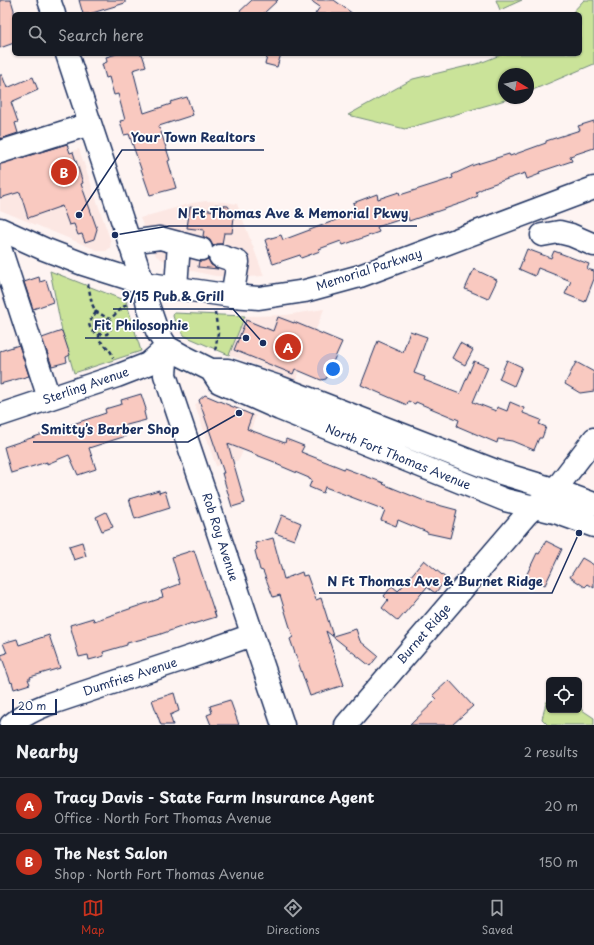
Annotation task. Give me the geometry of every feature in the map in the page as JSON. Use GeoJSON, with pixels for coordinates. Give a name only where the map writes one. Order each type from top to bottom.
{"type":"FeatureCollection","features":[{"type":"Feature","properties":{"kind":"street"},"geometry":{"type":"LineString","coordinates":[[49,0],[53,12]]}},
{"type":"Feature","properties":{"kind":"street","name":"North Fort Thomas Avenue"},"geometry":{"type":"LineString","coordinates":[[68,56],[143,283],[148,305],[157,331],[167,347],[211,370],[228,370],[279,387],[501,473],[553,489],[594,504]]}},
{"type":"Feature","properties":{"kind":"street"},"geometry":{"type":"LineString","coordinates":[[0,152],[90,124]]}},
{"type":"Feature","properties":{"kind":"street","name":"Memorial Parkway"},"geometry":{"type":"LineString","coordinates":[[0,229],[44,249],[143,283],[223,295],[259,298],[322,287],[360,276],[594,188]]}},
{"type":"Feature","properties":{"kind":"street"},"geometry":{"type":"LineString","coordinates":[[542,235],[560,232],[594,245]]}},
{"type":"Feature","properties":{"kind":"street"},"geometry":{"type":"LineString","coordinates":[[129,242],[160,238],[238,262],[223,295]]}},
{"type":"Feature","properties":{"kind":"street"},"geometry":{"type":"LineString","coordinates":[[176,288],[179,243]]}},
{"type":"Feature","properties":{"kind":"street"},"geometry":{"type":"LineString","coordinates":[[0,248],[49,398]]}},
{"type":"Feature","properties":{"kind":"street","name":"Sterling Avenue"},"geometry":{"type":"LineString","coordinates":[[0,415],[117,376],[148,364],[167,347]]}},
{"type":"Feature","properties":{"kind":"street","name":"Rob Roy Avenue"},"geometry":{"type":"LineString","coordinates":[[167,347],[165,375],[282,725]]}},
{"type":"Feature","properties":{"kind":"street","name":"North Fort Thomas Avenue"},"geometry":{"type":"LineString","coordinates":[[211,370],[219,382],[280,410],[504,500],[555,512],[594,526]]}},
{"type":"Feature","properties":{"kind":"street","name":"Burnet Ridge"},"geometry":{"type":"LineString","coordinates":[[346,725],[526,515],[561,482],[594,439]]}},
{"type":"Feature","properties":{"kind":"street","name":"Dumfries Avenue"},"geometry":{"type":"LineString","coordinates":[[11,725],[19,718],[41,707],[252,635]]}},
{"type":"Feature","properties":{"kind":"path"},"geometry":{"type":"LineString","coordinates":[[91,266],[88,286],[92,304],[96,312],[110,319]]}},
{"type":"Feature","properties":{"kind":"path"},"geometry":{"type":"LineString","coordinates":[[211,370],[223,295]]}},
{"type":"Feature","properties":{"kind":"path"},"geometry":{"type":"LineString","coordinates":[[110,319],[129,301]]}},
{"type":"Feature","properties":{"kind":"path"},"geometry":{"type":"LineString","coordinates":[[96,312],[91,317],[89,328],[99,334],[107,334],[111,328],[110,319]]}},
{"type":"Feature","properties":{"kind":"path"},"geometry":{"type":"LineString","coordinates":[[99,334],[99,340],[113,355],[117,376]]}},
{"type":"Feature","properties":{"kind":"shaded area"},"geometry":{"type":"Polygon","coordinates":[[[79,149],[111,242],[110,248],[106,251],[99,251],[0,210],[0,175],[79,149]]]}},
{"type":"Feature","properties":{"kind":"shaded area"},"geometry":{"type":"Polygon","coordinates":[[[206,201],[237,204],[264,276],[215,276],[188,270],[156,256],[140,218],[192,203],[206,201]]]}},
{"type":"Feature","properties":{"kind":"shaded area"},"geometry":{"type":"Polygon","coordinates":[[[324,309],[296,380],[229,355],[245,316],[286,315],[324,309]]]}},
{"type":"Feature","properties":{"kind":"shaded area"},"geometry":{"type":"Polygon","coordinates":[[[205,395],[256,416],[240,458],[237,461],[216,466],[195,405],[205,395]]]}},
{"type":"Feature","properties":{"kind":"green space"},"geometry":{"type":"Polygon","coordinates":[[[496,0],[522,0],[500,10],[496,0]]]}},
{"type":"Feature","properties":{"kind":"green space"},"geometry":{"type":"Polygon","coordinates":[[[584,0],[594,0],[594,64],[534,89],[534,68],[498,68],[498,102],[405,129],[348,115],[413,79],[480,63],[498,56],[582,56],[582,12],[573,12],[584,0]]]}},
{"type":"Feature","properties":{"kind":"green space"},"geometry":{"type":"Polygon","coordinates":[[[50,271],[126,301],[141,351],[74,373],[62,331],[50,271]]]}},
{"type":"Feature","properties":{"kind":"green space"},"geometry":{"type":"Polygon","coordinates":[[[174,313],[245,316],[229,355],[185,336],[176,325],[173,316],[174,313]]]}},
{"type":"Feature","properties":{"kind":"green space"},"geometry":{"type":"Polygon","coordinates":[[[546,703],[546,713],[582,713],[582,710],[594,718],[594,725],[548,725],[542,719],[546,703]]]}},
{"type":"Feature","properties":{"kind":"building"},"geometry":{"type":"Polygon","coordinates":[[[0,0],[11,0],[14,10],[14,12],[12,12],[12,44],[0,48],[0,0]]]}},
{"type":"Feature","properties":{"kind":"building"},"geometry":{"type":"Polygon","coordinates":[[[79,0],[125,0],[125,3],[96,12],[82,12],[79,0]]]}},
{"type":"Feature","properties":{"kind":"building"},"geometry":{"type":"Polygon","coordinates":[[[252,0],[278,0],[265,12],[239,12],[252,0]]]}},
{"type":"Feature","properties":{"kind":"building"},"geometry":{"type":"Polygon","coordinates":[[[310,0],[334,0],[350,12],[316,12],[320,7],[310,0]]]}},
{"type":"Feature","properties":{"kind":"building"},"geometry":{"type":"Polygon","coordinates":[[[143,56],[146,66],[133,70],[144,113],[171,104],[170,102],[187,97],[193,115],[159,126],[170,160],[168,161],[176,188],[150,195],[129,134],[124,135],[120,121],[125,120],[118,94],[114,95],[109,77],[106,78],[102,64],[107,62],[106,57],[143,56]]]}},
{"type":"Feature","properties":{"kind":"building"},"geometry":{"type":"Polygon","coordinates":[[[267,56],[280,56],[277,67],[265,64],[267,56]]]}},
{"type":"Feature","properties":{"kind":"building"},"geometry":{"type":"Polygon","coordinates":[[[0,75],[2,75],[7,88],[33,77],[38,90],[11,102],[18,122],[15,123],[18,133],[0,139],[0,75]]]}},
{"type":"Feature","properties":{"kind":"building"},"geometry":{"type":"Polygon","coordinates":[[[594,121],[594,148],[570,156],[572,161],[539,172],[540,174],[527,179],[525,173],[484,187],[476,192],[478,196],[465,202],[409,221],[408,217],[377,227],[379,232],[343,245],[341,241],[319,249],[320,251],[301,258],[300,255],[273,264],[265,240],[281,235],[283,240],[357,212],[353,203],[377,194],[378,199],[399,192],[400,195],[453,178],[452,175],[474,165],[509,154],[510,156],[546,143],[546,141],[580,130],[578,126],[594,121]]]}},
{"type":"Feature","properties":{"kind":"building"},"geometry":{"type":"Polygon","coordinates":[[[67,144],[70,153],[73,152],[83,183],[81,184],[97,229],[94,239],[85,242],[82,234],[78,235],[74,224],[69,225],[62,206],[28,218],[20,192],[0,198],[0,164],[67,144]]]}},
{"type":"Feature","properties":{"kind":"building"},"geometry":{"type":"Polygon","coordinates":[[[215,205],[228,206],[234,217],[232,233],[224,233],[222,244],[213,246],[210,240],[203,236],[204,230],[187,228],[190,207],[215,211],[215,205]]]}},
{"type":"Feature","properties":{"kind":"building"},"geometry":{"type":"Polygon","coordinates":[[[527,249],[551,258],[554,251],[589,264],[587,269],[594,271],[594,279],[585,302],[565,294],[571,281],[538,268],[535,276],[519,269],[527,249]]]}},
{"type":"Feature","properties":{"kind":"building"},"geometry":{"type":"Polygon","coordinates":[[[208,259],[211,265],[218,269],[198,267],[199,261],[208,259]]]}},
{"type":"Feature","properties":{"kind":"building"},"geometry":{"type":"Polygon","coordinates":[[[474,269],[497,280],[488,299],[465,289],[474,269]]]}},
{"type":"Feature","properties":{"kind":"building"},"geometry":{"type":"Polygon","coordinates":[[[39,277],[40,282],[46,280],[53,302],[33,309],[24,282],[39,277]]]}},
{"type":"Feature","properties":{"kind":"building"},"geometry":{"type":"Polygon","coordinates":[[[278,317],[342,342],[333,362],[336,368],[331,369],[326,379],[321,380],[295,369],[293,374],[234,350],[246,320],[273,331],[278,317]]]}},
{"type":"Feature","properties":{"kind":"building"},"geometry":{"type":"Polygon","coordinates":[[[62,331],[70,355],[66,357],[67,362],[52,366],[42,338],[62,331]]]}},
{"type":"Feature","properties":{"kind":"building"},"geometry":{"type":"Polygon","coordinates":[[[410,331],[427,337],[414,373],[425,377],[424,380],[460,394],[474,361],[488,367],[473,402],[496,411],[497,407],[507,411],[510,402],[524,408],[523,413],[541,420],[539,424],[546,427],[542,438],[539,438],[534,450],[512,441],[498,439],[497,443],[457,426],[459,420],[416,402],[415,404],[408,401],[407,405],[361,385],[378,341],[403,352],[410,331]]]}},
{"type":"Feature","properties":{"kind":"building"},"geometry":{"type":"Polygon","coordinates":[[[460,343],[473,350],[465,365],[452,358],[460,343]]]}},
{"type":"Feature","properties":{"kind":"building"},"geometry":{"type":"Polygon","coordinates":[[[19,345],[29,376],[0,384],[0,351],[19,345]]]}},
{"type":"Feature","properties":{"kind":"building"},"geometry":{"type":"Polygon","coordinates":[[[507,360],[522,367],[514,386],[499,379],[507,360]]]}},
{"type":"Feature","properties":{"kind":"building"},"geometry":{"type":"Polygon","coordinates":[[[576,362],[594,372],[594,391],[580,393],[565,384],[576,362]]]}},
{"type":"Feature","properties":{"kind":"building"},"geometry":{"type":"Polygon","coordinates":[[[141,394],[146,409],[144,412],[146,420],[123,426],[126,436],[89,448],[96,469],[78,475],[69,455],[47,464],[47,462],[11,473],[4,447],[106,413],[105,409],[122,404],[121,400],[141,394]]]}},
{"type":"Feature","properties":{"kind":"building"},"geometry":{"type":"Polygon","coordinates":[[[205,395],[252,415],[247,429],[285,443],[286,439],[304,446],[301,452],[384,483],[383,484],[427,502],[457,510],[450,538],[427,533],[398,520],[396,526],[381,520],[385,510],[325,487],[323,493],[309,487],[312,480],[309,478],[276,464],[277,463],[228,444],[245,503],[232,507],[222,473],[224,473],[199,400],[205,395]]]}},
{"type":"Feature","properties":{"kind":"building"},"geometry":{"type":"Polygon","coordinates":[[[159,490],[159,493],[165,491],[170,508],[135,519],[129,499],[159,490]]]}},
{"type":"Feature","properties":{"kind":"building"},"geometry":{"type":"Polygon","coordinates":[[[106,512],[113,527],[102,531],[96,517],[106,512]]]}},
{"type":"Feature","properties":{"kind":"building"},"geometry":{"type":"Polygon","coordinates":[[[282,515],[301,523],[294,540],[275,533],[282,515]]]}},
{"type":"Feature","properties":{"kind":"building"},"geometry":{"type":"Polygon","coordinates":[[[273,538],[284,579],[302,572],[303,576],[307,575],[316,600],[321,598],[333,636],[356,629],[360,641],[378,656],[370,666],[326,631],[344,685],[310,696],[290,639],[293,637],[280,595],[273,597],[263,571],[260,570],[255,551],[257,549],[255,543],[273,538]]]}},
{"type":"Feature","properties":{"kind":"building"},"geometry":{"type":"Polygon","coordinates":[[[546,541],[562,549],[545,585],[526,576],[537,553],[539,554],[546,541]]]}},
{"type":"Feature","properties":{"kind":"building"},"geometry":{"type":"Polygon","coordinates":[[[82,542],[86,556],[74,560],[69,546],[82,542]]]}},
{"type":"Feature","properties":{"kind":"building"},"geometry":{"type":"Polygon","coordinates":[[[194,550],[216,617],[127,643],[127,645],[103,652],[104,656],[89,660],[88,655],[79,657],[70,625],[93,618],[94,621],[163,597],[161,591],[180,584],[172,557],[194,550]]]}},
{"type":"Feature","properties":{"kind":"building"},"geometry":{"type":"Polygon","coordinates":[[[582,558],[594,565],[594,588],[588,584],[585,587],[570,577],[582,558]]]}},
{"type":"Feature","properties":{"kind":"building"},"geometry":{"type":"Polygon","coordinates":[[[424,560],[447,579],[435,593],[427,587],[398,621],[382,608],[388,600],[384,596],[392,586],[398,591],[424,560]]]}},
{"type":"Feature","properties":{"kind":"building"},"geometry":{"type":"Polygon","coordinates":[[[49,635],[60,668],[30,677],[31,679],[28,679],[30,684],[14,689],[1,655],[7,653],[3,643],[17,639],[19,645],[49,635]]]}},
{"type":"Feature","properties":{"kind":"building"},"geometry":{"type":"Polygon","coordinates":[[[449,680],[473,706],[452,725],[410,725],[437,699],[433,695],[449,680]]]}},
{"type":"Feature","properties":{"kind":"building"},"geometry":{"type":"Polygon","coordinates":[[[174,693],[179,711],[170,715],[173,725],[161,725],[152,700],[174,693]]]}},
{"type":"Feature","properties":{"kind":"building"},"geometry":{"type":"Polygon","coordinates":[[[230,700],[239,725],[211,725],[207,715],[212,713],[210,706],[230,700]]]}},
{"type":"Feature","properties":{"kind":"place","name":"The Nest Salon"},"geometry":{"type":"Point","coordinates":[64,172]}},
{"type":"Feature","properties":{"kind":"place","name":"Your Town Realtors"},"geometry":{"type":"Point","coordinates":[79,215]}},
{"type":"Feature","properties":{"kind":"place","name":"N Ft Thomas Ave & Memorial Pkwy"},"geometry":{"type":"Point","coordinates":[115,235]}},
{"type":"Feature","properties":{"kind":"place","name":"Fit Philosophie"},"geometry":{"type":"Point","coordinates":[246,338]}},
{"type":"Feature","properties":{"kind":"place","name":"9/15 Pub & Grill"},"geometry":{"type":"Point","coordinates":[263,343]}},
{"type":"Feature","properties":{"kind":"place","name":"Tracy Davis - State Farm Insurance Agent"},"geometry":{"type":"Point","coordinates":[288,347]}},
{"type":"Feature","properties":{"kind":"place","name":"Smitty’s Barber Shop"},"geometry":{"type":"Point","coordinates":[239,413]}},
{"type":"Feature","properties":{"kind":"place","name":"N Ft Thomas Ave & Burnet Ridge"},"geometry":{"type":"Point","coordinates":[579,533]}}]}
